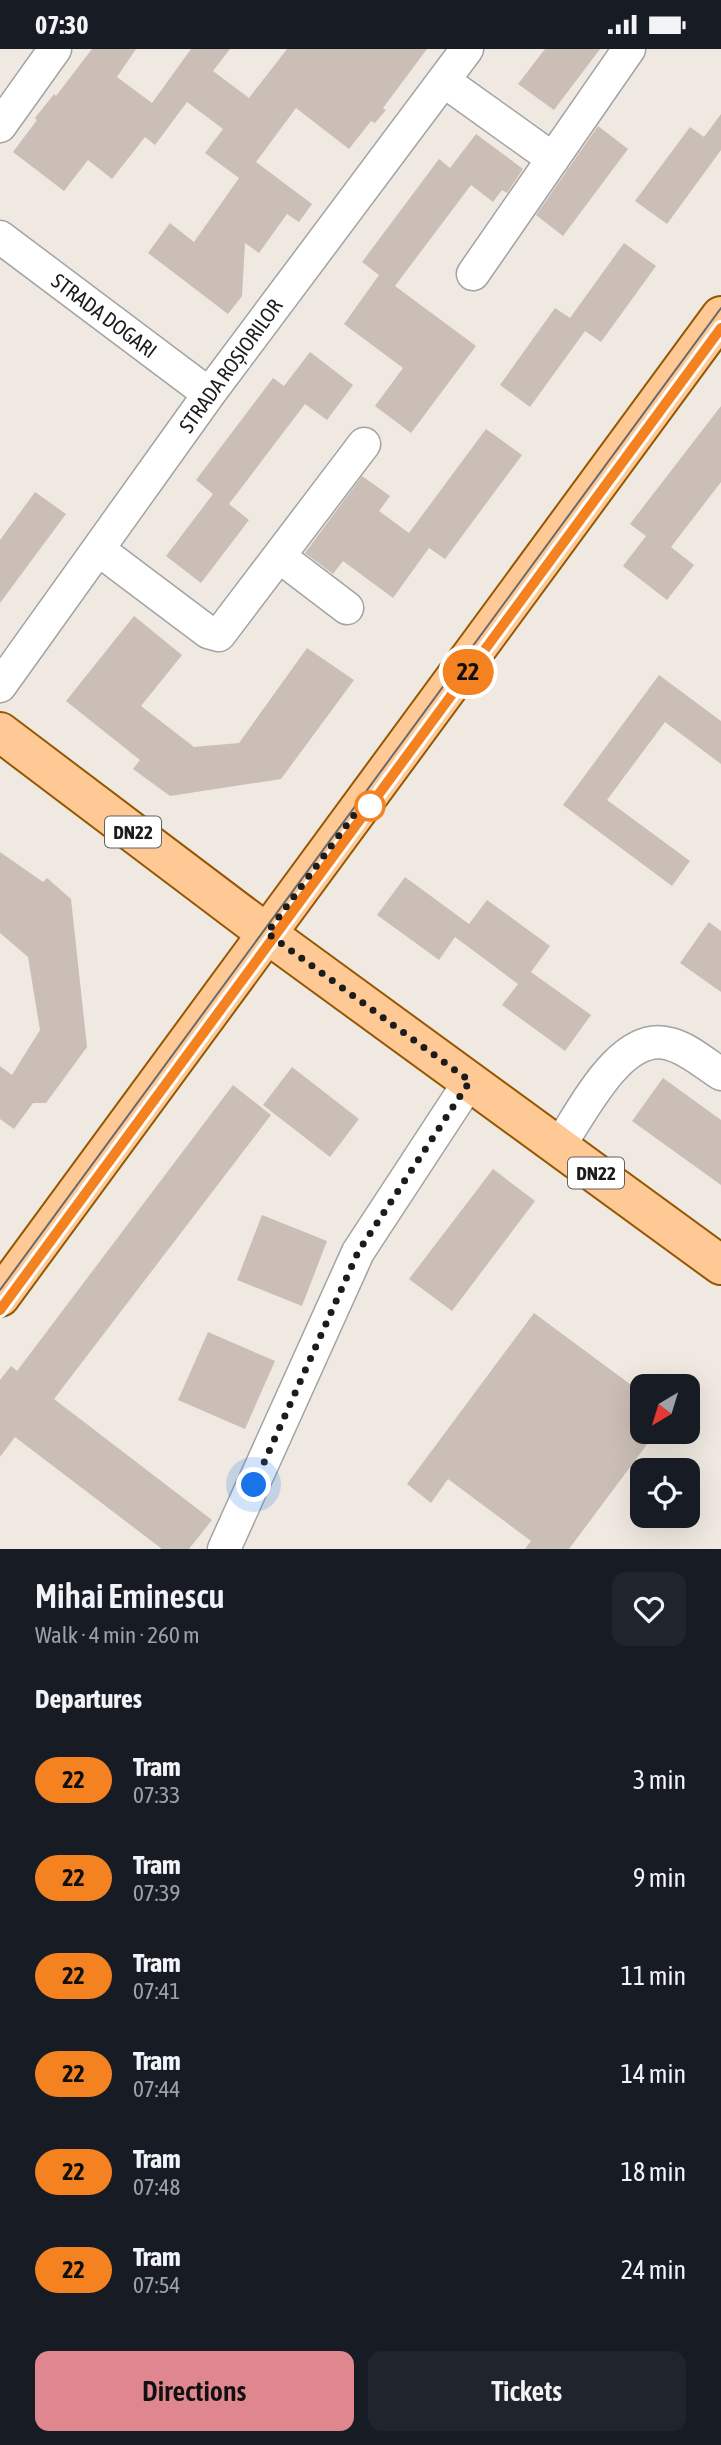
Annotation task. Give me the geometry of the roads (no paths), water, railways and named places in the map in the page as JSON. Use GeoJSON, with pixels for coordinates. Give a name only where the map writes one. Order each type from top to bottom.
{"type":"FeatureCollection","features":[{"type":"Feature","properties":{"kind":"main road"},"geometry":{"type":"LineString","coordinates":[[0,1297],[721,316]]}},
{"type":"Feature","properties":{"kind":"main road","name":"DN22"},"geometry":{"type":"LineString","coordinates":[[0,732],[267,933],[721,1265]]}},
{"type":"Feature","properties":{"kind":"street"},"geometry":{"type":"LineString","coordinates":[[0,126],[55,49]]}},
{"type":"Feature","properties":{"kind":"street","name":"STRADA ROȘIORILOR"},"geometry":{"type":"LineString","coordinates":[[0,686],[209,394],[467,49]]}},
{"type":"Feature","properties":{"kind":"street"},"geometry":{"type":"LineString","coordinates":[[473,274],[629,49]]}},
{"type":"Feature","properties":{"kind":"street"},"geometry":{"type":"LineString","coordinates":[[444,81],[553,159]]}},
{"type":"Feature","properties":{"kind":"street","name":"STRADA DOGARI"},"geometry":{"type":"LineString","coordinates":[[0,237],[209,394]]}},
{"type":"Feature","properties":{"kind":"street"},"geometry":{"type":"LineString","coordinates":[[99,549],[208,632],[219,635],[364,444]]}},
{"type":"Feature","properties":{"kind":"street"},"geometry":{"type":"LineString","coordinates":[[280,557],[347,608]]}},
{"type":"Feature","properties":{"kind":"street"},"geometry":{"type":"LineString","coordinates":[[559,1146],[617,1061],[632,1049],[657,1041],[672,1044],[721,1075]]}},
{"type":"Feature","properties":{"kind":"street"},"geometry":{"type":"LineString","coordinates":[[224,1549],[358,1252],[470,1081]]}},
{"type":"Feature","properties":{"kind":"tram line"},"geometry":{"type":"LineString","coordinates":[[0,1290],[721,308]]}},
{"type":"Feature","properties":{"kind":"tram line"},"geometry":{"type":"LineString","coordinates":[[0,1310],[721,328]]}},
{"type":"Feature","properties":{"kind":"tram line","name":"22"},"geometry":{"type":"LineString","coordinates":[[0,1310],[721,328]]}}]}
